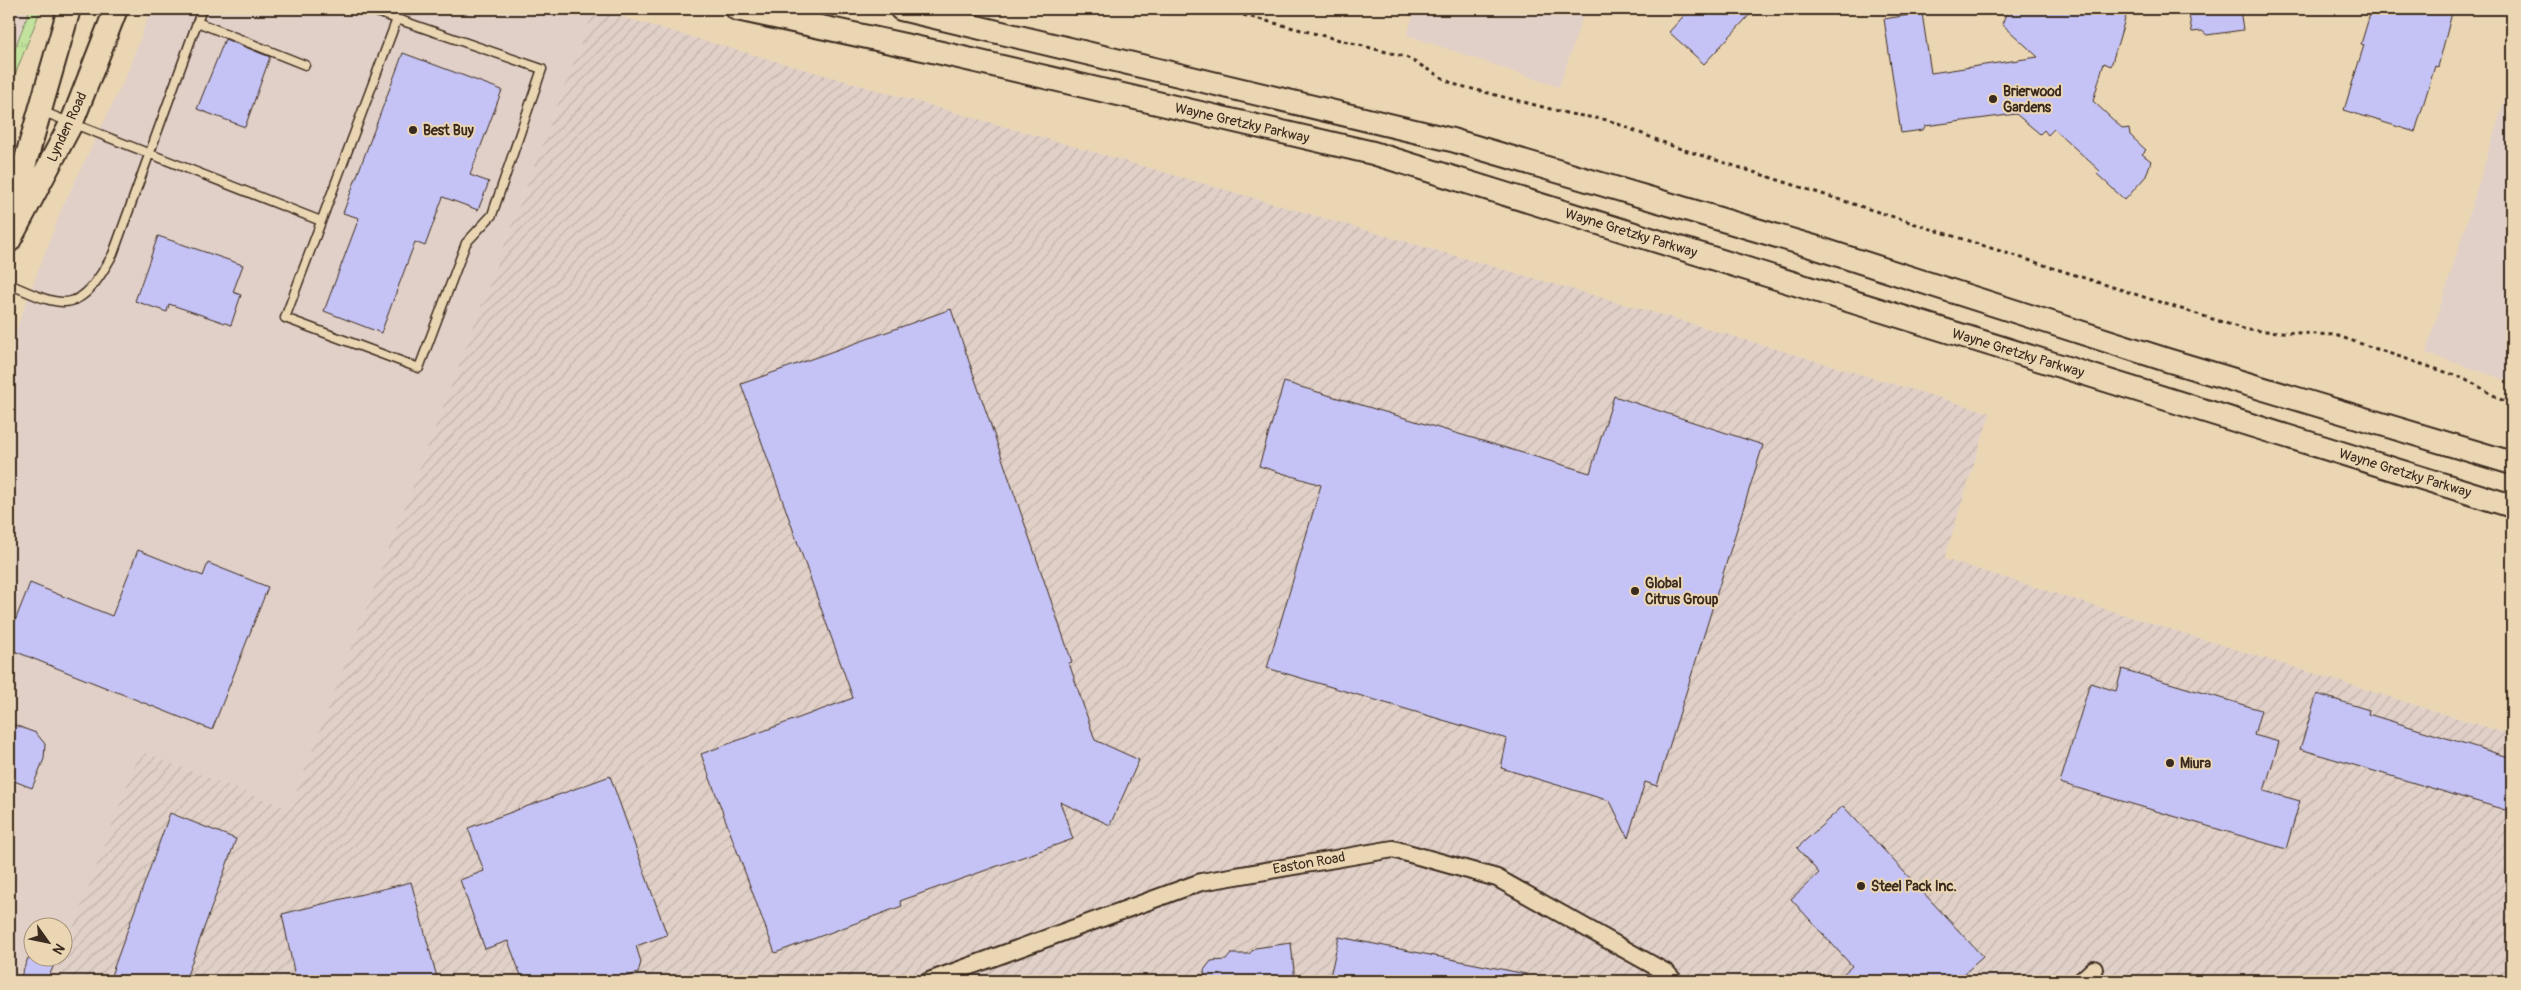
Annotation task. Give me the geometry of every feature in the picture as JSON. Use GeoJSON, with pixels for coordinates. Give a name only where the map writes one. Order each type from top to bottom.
{"type":"FeatureCollection","features":[{"type":"Feature","properties":{"kind":"main road","name":"Lynden Road"},"geometry":{"type":"LineString","coordinates":[[9,219],[38,110],[69,9]]}},
{"type":"Feature","properties":{"kind":"main road","name":"Lynden Road"},"geometry":{"type":"LineString","coordinates":[[9,241],[72,122],[116,9]]}},
{"type":"Feature","properties":{"kind":"main road","name":"Wayne Gretzky Parkway"},"geometry":{"type":"LineString","coordinates":[[738,9],[937,52],[1373,153],[2512,506]]}},
{"type":"Feature","properties":{"kind":"main road"},"geometry":{"type":"LineString","coordinates":[[901,9],[1452,140],[1801,244],[2168,360],[2512,462]]}},
{"type":"Feature","properties":{"kind":"street","name":"Easton Road"},"geometry":{"type":"LineString","coordinates":[[929,981],[1201,882],[1393,849],[1497,878],[1667,973],[1674,981]]}},
{"type":"Feature","properties":{"kind":"street"},"geometry":{"type":"LineString","coordinates":[[2081,981],[2094,969]]}},
{"type":"Feature","properties":{"kind":"lane"},"geometry":{"type":"LineString","coordinates":[[9,284],[62,304],[85,296],[102,274],[113,254],[202,9]]}},
{"type":"Feature","properties":{"kind":"lane"},"geometry":{"type":"LineString","coordinates":[[368,9],[397,19],[542,69],[492,215],[466,243],[419,368],[285,318],[397,19]]}},
{"type":"Feature","properties":{"kind":"lane"},"geometry":{"type":"LineString","coordinates":[[197,22],[305,65]]}},
{"type":"Feature","properties":{"kind":"lane"},"geometry":{"type":"LineString","coordinates":[[38,110],[321,220]]}},
{"type":"Feature","properties":{"kind":"path"},"geometry":{"type":"LineString","coordinates":[[1220,9],[1406,57],[1453,84],[1570,114],[1608,120],[1682,149],[2247,330],[2335,335],[2466,379],[2512,406]]}},
{"type":"Feature","properties":{"kind":"shaded area"},"geometry":{"type":"Polygon","coordinates":[[[9,9],[32,9],[9,70],[9,9]]]}},
{"type":"Feature","properties":{"kind":"shaded area"},"geometry":{"type":"Polygon","coordinates":[[[151,9],[594,9],[290,809],[140,751],[72,932],[72,918],[22,918],[22,968],[58,968],[53,981],[9,981],[9,348],[62,208],[126,76],[151,9]]]}},
{"type":"Feature","properties":{"kind":"shaded area"},"geometry":{"type":"Polygon","coordinates":[[[594,9],[1679,320],[1990,413],[1944,559],[2512,735],[2512,981],[53,981],[58,968],[72,968],[72,931],[140,751],[290,809],[594,9]]]}},
{"type":"Feature","properties":{"kind":"shaded area"},"geometry":{"type":"Polygon","coordinates":[[[1415,9],[1585,9],[1559,87],[1407,35],[1415,9]]]}},
{"type":"Feature","properties":{"kind":"shaded area"},"geometry":{"type":"Polygon","coordinates":[[[2512,76],[2512,382],[2426,353],[2512,76]]]}},
{"type":"Feature","properties":{"kind":"green space"},"geometry":{"type":"Polygon","coordinates":[[[30,9],[41,9],[9,90],[9,64],[30,9]]]}},
{"type":"Feature","properties":{"kind":"building"},"geometry":{"type":"Polygon","coordinates":[[[1690,9],[1755,9],[1704,64],[1669,32],[1690,9]]]}},
{"type":"Feature","properties":{"kind":"building","name":"Brierwood Gardens"},"geometry":{"type":"Polygon","coordinates":[[[2008,9],[2128,9],[2111,66],[2104,63],[2093,101],[2123,129],[2129,128],[2130,135],[2146,150],[2142,154],[2151,161],[2146,176],[2125,200],[2097,174],[2100,171],[2054,129],[2048,135],[2044,130],[2040,134],[2016,114],[1925,126],[1923,130],[1901,133],[1884,19],[1922,13],[1931,73],[2038,57],[2002,24],[2008,9]]]}},
{"type":"Feature","properties":{"kind":"building"},"geometry":{"type":"Polygon","coordinates":[[[2188,9],[2240,9],[2243,30],[2207,35],[2202,31],[2192,32],[2188,9]]]}},
{"type":"Feature","properties":{"kind":"building"},"geometry":{"type":"Polygon","coordinates":[[[2376,9],[2453,9],[2438,67],[2435,66],[2415,132],[2344,110],[2364,45],[2361,44],[2371,11],[2375,12],[2376,9]]]}},
{"type":"Feature","properties":{"kind":"building"},"geometry":{"type":"Polygon","coordinates":[[[225,39],[270,57],[245,127],[197,109],[225,39]]]}},
{"type":"Feature","properties":{"kind":"building"},"geometry":{"type":"Polygon","coordinates":[[[403,53],[502,90],[470,175],[489,182],[478,210],[443,197],[425,246],[415,242],[381,333],[324,311],[359,218],[343,213],[403,53]]]}},
{"type":"Feature","properties":{"kind":"building"},"geometry":{"type":"Polygon","coordinates":[[[158,236],[243,265],[233,292],[241,295],[231,325],[169,304],[167,312],[135,301],[158,236]]]}},
{"type":"Feature","properties":{"kind":"building"},"geometry":{"type":"Polygon","coordinates":[[[951,309],[1072,662],[1069,663],[1095,740],[1139,760],[1110,825],[1060,802],[1073,839],[900,901],[902,906],[775,953],[701,754],[853,698],[741,384],[951,309]]]}},
{"type":"Feature","properties":{"kind":"building"},"geometry":{"type":"Polygon","coordinates":[[[1284,382],[1590,473],[1614,396],[1763,445],[1657,786],[1645,782],[1628,838],[1610,801],[1501,768],[1507,739],[1267,668],[1321,485],[1259,466],[1284,382]]]}},
{"type":"Feature","properties":{"kind":"building"},"geometry":{"type":"Polygon","coordinates":[[[138,550],[203,576],[208,563],[268,587],[212,730],[9,649],[9,636],[30,583],[112,616],[138,550]]]}},
{"type":"Feature","properties":{"kind":"building","name":"Miura"},"geometry":{"type":"Polygon","coordinates":[[[2122,669],[2261,710],[2254,735],[2279,742],[2264,791],[2300,801],[2286,849],[2060,783],[2090,683],[2116,691],[2122,669]]]}},
{"type":"Feature","properties":{"kind":"building"},"geometry":{"type":"Polygon","coordinates":[[[2317,694],[2369,710],[2368,714],[2512,758],[2512,812],[2300,749],[2317,694]]]}},
{"type":"Feature","properties":{"kind":"building"},"geometry":{"type":"Polygon","coordinates":[[[9,723],[36,733],[45,744],[44,759],[32,788],[9,779],[9,723]]]}},
{"type":"Feature","properties":{"kind":"building"},"geometry":{"type":"Polygon","coordinates":[[[610,776],[667,935],[636,946],[641,962],[638,973],[613,981],[556,981],[554,975],[538,981],[523,981],[508,941],[485,949],[460,880],[484,871],[468,828],[610,776]]]}},
{"type":"Feature","properties":{"kind":"building","name":"Steel Pack Inc."},"geometry":{"type":"Polygon","coordinates":[[[1843,806],[1983,957],[1956,981],[1835,981],[1852,966],[1791,899],[1819,873],[1797,848],[1843,806]]]}},
{"type":"Feature","properties":{"kind":"building"},"geometry":{"type":"Polygon","coordinates":[[[170,813],[236,839],[185,981],[109,981],[170,813]]]}},
{"type":"Feature","properties":{"kind":"building"},"geometry":{"type":"Polygon","coordinates":[[[411,882],[438,981],[296,981],[282,914],[411,882]]]}},
{"type":"Feature","properties":{"kind":"building"},"geometry":{"type":"Polygon","coordinates":[[[1339,937],[1526,974],[1525,981],[1329,981],[1339,937]]]}},
{"type":"Feature","properties":{"kind":"building"},"geometry":{"type":"Polygon","coordinates":[[[1291,943],[1295,981],[1205,981],[1204,970],[1211,961],[1226,960],[1231,954],[1249,954],[1255,948],[1291,943]]]}},
{"type":"Feature","properties":{"kind":"building"},"geometry":{"type":"Polygon","coordinates":[[[24,968],[53,968],[47,981],[19,981],[24,968]]]}},
{"type":"Feature","properties":{"kind":"place","name":"Brierwood Gardens"},"geometry":{"type":"Point","coordinates":[1993,99]}},
{"type":"Feature","properties":{"kind":"place","name":"Best Buy"},"geometry":{"type":"Point","coordinates":[413,130]}},
{"type":"Feature","properties":{"kind":"place","name":"Global Citrus Group"},"geometry":{"type":"Point","coordinates":[1635,591]}},
{"type":"Feature","properties":{"kind":"place","name":"Miura"},"geometry":{"type":"Point","coordinates":[2170,763]}},
{"type":"Feature","properties":{"kind":"place","name":"Steel Pack Inc."},"geometry":{"type":"Point","coordinates":[1861,886]}}]}
